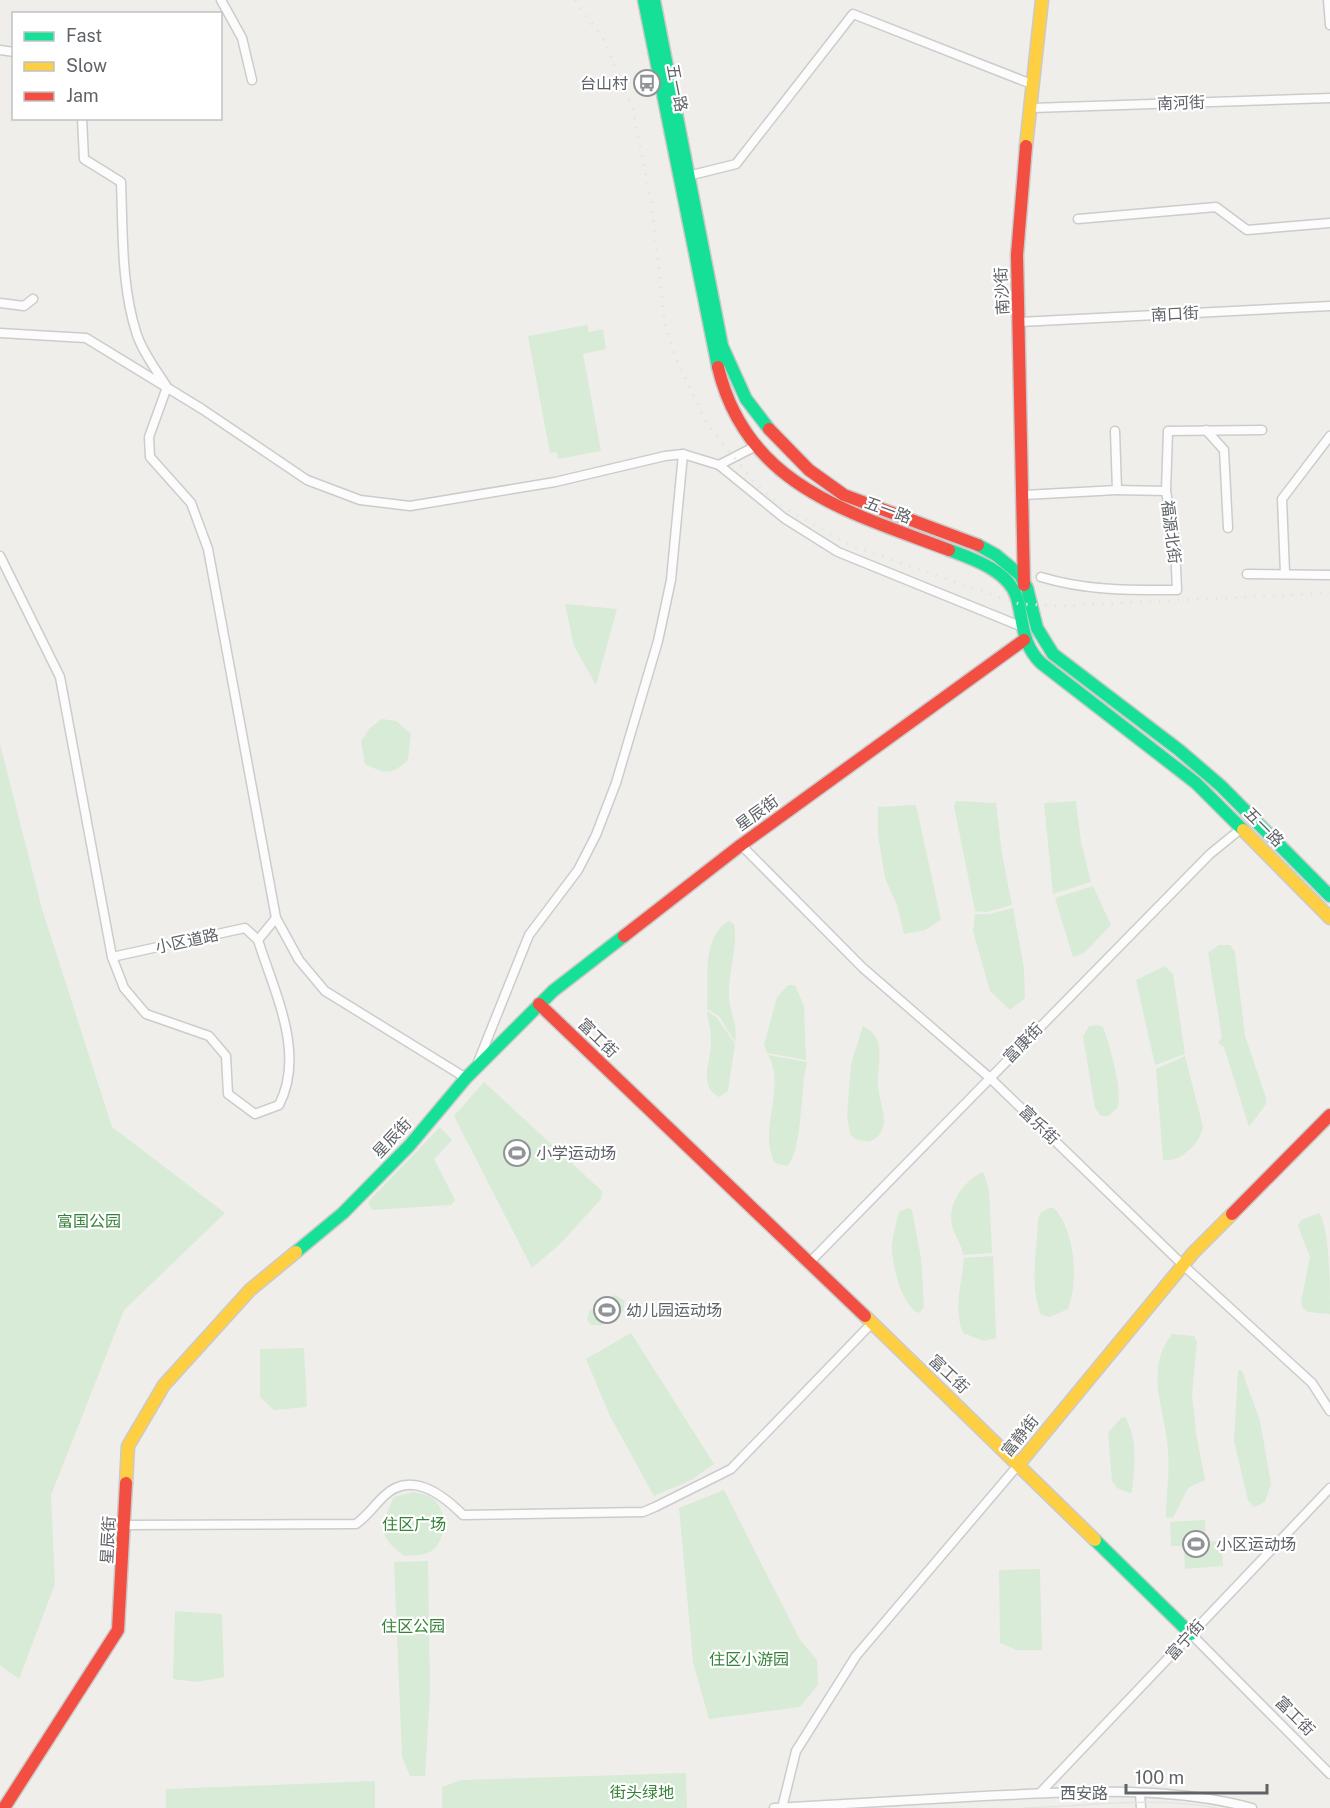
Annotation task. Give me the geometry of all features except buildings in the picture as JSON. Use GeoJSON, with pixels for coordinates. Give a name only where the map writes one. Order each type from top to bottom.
{"type":"FeatureCollection","features":[{"type":"Feature","properties":{"kind":"street"},"geometry":{"type":"LineString","coordinates":[[221,0],[242,38],[252,80]]}},
{"type":"Feature","properties":{"kind":"street","name":"五一路"},"geometry":{"type":"LineString","coordinates":[[644,0],[722,346],[736,379],[756,415],[804,465],[842,494],[965,540],[1007,564],[1025,582],[1035,623],[1042,640],[1053,654],[1179,750],[1221,786],[1330,896]]}},
{"type":"Feature","properties":{"kind":"street","name":"五一路"},"geometry":{"type":"LineString","coordinates":[[654,0],[712,348],[726,399],[756,446],[781,474],[830,505],[955,553],[997,574],[1015,591],[1024,640],[1041,663],[1196,783],[1330,918]]}},
{"type":"Feature","properties":{"kind":"street","name":"南沙街"},"geometry":{"type":"LineString","coordinates":[[1025,582],[1017,255],[1019,209],[1032,108],[1042,0]]}},
{"type":"Feature","properties":{"kind":"street"},"geometry":{"type":"LineString","coordinates":[[1328,0],[1330,25]]}},
{"type":"Feature","properties":{"kind":"street"},"geometry":{"type":"LineString","coordinates":[[683,177],[736,164],[853,14],[1034,85]]}},
{"type":"Feature","properties":{"kind":"street","name":"南河街"},"geometry":{"type":"LineString","coordinates":[[1032,108],[1330,98]]}},
{"type":"Feature","properties":{"kind":"street"},"geometry":{"type":"LineString","coordinates":[[82,120],[84,159],[121,182],[129,303],[137,336],[167,387]]}},
{"type":"Feature","properties":{"kind":"street"},"geometry":{"type":"LineString","coordinates":[[1078,219],[1216,207],[1247,230],[1330,223]]}},
{"type":"Feature","properties":{"kind":"street"},"geometry":{"type":"LineString","coordinates":[[0,303],[24,306],[33,299]]}},
{"type":"Feature","properties":{"kind":"street","name":"南口街"},"geometry":{"type":"LineString","coordinates":[[1020,322],[1330,306]]}},
{"type":"Feature","properties":{"kind":"street"},"geometry":{"type":"LineString","coordinates":[[0,333],[86,338],[167,387],[307,480],[360,500],[410,506],[555,482],[683,454],[719,465],[784,518],[838,552],[1020,626]]}},
{"type":"Feature","properties":{"kind":"street"},"geometry":{"type":"LineString","coordinates":[[167,387],[149,437],[150,457],[191,503],[208,549],[276,918],[299,960],[325,991],[466,1078]]}},
{"type":"Feature","properties":{"kind":"street","name":"福源北街"},"geometry":{"type":"LineString","coordinates":[[1041,577],[1072,586],[1107,590],[1177,590],[1175,545],[1166,491],[1168,430],[1262,430]]}},
{"type":"Feature","properties":{"kind":"street"},"geometry":{"type":"LineString","coordinates":[[1206,430],[1224,450],[1227,528]]}},
{"type":"Feature","properties":{"kind":"street"},"geometry":{"type":"LineString","coordinates":[[1115,431],[1117,490]]}},
{"type":"Feature","properties":{"kind":"street"},"geometry":{"type":"LineString","coordinates":[[1285,573],[1282,499],[1330,436]]}},
{"type":"Feature","properties":{"kind":"street"},"geometry":{"type":"LineString","coordinates":[[719,465],[756,446]]}},
{"type":"Feature","properties":{"kind":"street"},"geometry":{"type":"LineString","coordinates":[[477,1067],[529,935],[578,870],[596,836],[616,783],[655,651],[671,580],[683,454]]}},
{"type":"Feature","properties":{"kind":"street"},"geometry":{"type":"LineString","coordinates":[[1024,495],[1117,490],[1166,491]]}},
{"type":"Feature","properties":{"kind":"street"},"geometry":{"type":"LineString","coordinates":[[0,556],[60,677],[112,957],[123,988],[147,1014],[210,1036],[226,1056],[228,1094],[255,1113],[279,1105],[289,1086],[290,1052],[282,1017],[258,940],[276,918]]}},
{"type":"Feature","properties":{"kind":"street"},"geometry":{"type":"LineString","coordinates":[[1247,574],[1330,575]]}},
{"type":"Feature","properties":{"kind":"street"},"geometry":{"type":"LineString","coordinates":[[1019,604],[1025,582]]}},
{"type":"Feature","properties":{"kind":"street","name":"星辰街"},"geometry":{"type":"LineString","coordinates":[[4,1808],[118,1630],[126,1525],[128,1446],[164,1385],[250,1290],[343,1213],[409,1146],[466,1078],[539,1004],[741,845],[1024,640]]}},
{"type":"Feature","properties":{"kind":"street","name":"富康街"},"geometry":{"type":"LineString","coordinates":[[809,1263],[1210,854],[1242,828]]}},
{"type":"Feature","properties":{"kind":"street","name":"富乐街"},"geometry":{"type":"LineString","coordinates":[[741,845],[863,968],[990,1078],[1183,1265],[1312,1383],[1330,1411]]}},
{"type":"Feature","properties":{"kind":"street","name":"小区道路"},"geometry":{"type":"LineString","coordinates":[[112,957],[245,928],[258,940]]}},
{"type":"Feature","properties":{"kind":"street","name":"富工街"},"geometry":{"type":"LineString","coordinates":[[539,1004],[1019,1464],[1330,1774]]}},
{"type":"Feature","properties":{"kind":"street","name":"富静街"},"geometry":{"type":"LineString","coordinates":[[782,1808],[796,1751],[856,1656],[1019,1464],[1183,1265],[1330,1115]]}},
{"type":"Feature","properties":{"kind":"street"},"geometry":{"type":"LineString","coordinates":[[126,1525],[356,1524],[399,1485],[417,1483],[445,1497],[463,1515],[643,1512],[731,1469],[871,1324]]}},
{"type":"Feature","properties":{"kind":"street","name":"富宁街"},"geometry":{"type":"LineString","coordinates":[[1040,1793],[1330,1488]]}},
{"type":"Feature","properties":{"kind":"street","name":"西安路"},"geometry":{"type":"LineString","coordinates":[[774,1808],[1040,1793],[1140,1793],[1216,1800],[1249,1808]]}},
{"type":"Feature","properties":{"kind":"street"},"geometry":{"type":"LineString","coordinates":[[1140,1793],[1141,1808]]}},
{"type":"Feature","properties":{"kind":"green space"},"geometry":{"type":"Polygon","coordinates":[[[587,325],[589,332],[603,329],[606,349],[583,354],[601,451],[558,459],[557,452],[550,453],[528,336],[587,325]]]}},
{"type":"Feature","properties":{"kind":"green space"},"geometry":{"type":"Polygon","coordinates":[[[565,604],[617,609],[596,685],[574,646],[565,604]]]}},
{"type":"Feature","properties":{"kind":"green space"},"geometry":{"type":"Polygon","coordinates":[[[382,719],[396,721],[411,734],[408,760],[397,769],[388,772],[365,764],[361,741],[370,728],[382,719]]]}},
{"type":"Feature","properties":{"kind":"green space","name":"富国公园"},"geometry":{"type":"Polygon","coordinates":[[[0,744],[42,909],[112,1127],[225,1213],[124,1310],[51,1495],[55,1584],[19,1679],[0,1665],[0,744]]]}},
{"type":"Feature","properties":{"kind":"green space"},"geometry":{"type":"Polygon","coordinates":[[[956,801],[996,803],[1002,854],[1012,905],[987,912],[975,911],[954,806],[956,801]]]}},
{"type":"Feature","properties":{"kind":"green space"},"geometry":{"type":"Polygon","coordinates":[[[1076,801],[1081,842],[1091,882],[1053,894],[1044,803],[1076,801]]]}},
{"type":"Feature","properties":{"kind":"green space"},"geometry":{"type":"Polygon","coordinates":[[[916,805],[941,920],[925,930],[904,934],[897,905],[885,878],[878,835],[878,807],[916,805]]]}},
{"type":"Feature","properties":{"kind":"green space"},"geometry":{"type":"Polygon","coordinates":[[[1093,886],[1111,925],[1084,953],[1073,957],[1055,898],[1093,886]]]}},
{"type":"Feature","properties":{"kind":"green space"},"geometry":{"type":"Polygon","coordinates":[[[1013,908],[1024,969],[1025,998],[1010,1010],[990,991],[973,931],[975,914],[989,914],[1013,908]]]}},
{"type":"Feature","properties":{"kind":"green space"},"geometry":{"type":"Polygon","coordinates":[[[729,921],[734,924],[735,934],[729,995],[735,1027],[735,1042],[719,1016],[707,1009],[710,948],[720,928],[729,921]]]}},
{"type":"Feature","properties":{"kind":"green space"},"geometry":{"type":"Polygon","coordinates":[[[1219,945],[1230,945],[1235,952],[1245,1036],[1266,1098],[1266,1104],[1249,1127],[1224,1047],[1218,1043],[1222,1037],[1208,953],[1219,945]]]}},
{"type":"Feature","properties":{"kind":"green space"},"geometry":{"type":"Polygon","coordinates":[[[1165,966],[1173,974],[1185,1054],[1155,1065],[1136,980],[1165,966]]]}},
{"type":"Feature","properties":{"kind":"green space"},"geometry":{"type":"Polygon","coordinates":[[[788,985],[795,985],[804,1006],[806,1060],[767,1053],[764,1045],[777,997],[788,985]]]}},
{"type":"Feature","properties":{"kind":"green space"},"geometry":{"type":"Polygon","coordinates":[[[707,1011],[717,1018],[735,1044],[728,1091],[719,1097],[712,1092],[707,1079],[711,1033],[707,1011]]]}},
{"type":"Feature","properties":{"kind":"green space"},"geometry":{"type":"Polygon","coordinates":[[[863,1026],[876,1037],[880,1052],[878,1084],[884,1116],[882,1131],[869,1142],[855,1139],[850,1134],[847,1116],[851,1064],[863,1026]]]}},
{"type":"Feature","properties":{"kind":"green space"},"geometry":{"type":"Polygon","coordinates":[[[1089,1026],[1103,1027],[1106,1035],[1115,1067],[1118,1089],[1118,1107],[1109,1116],[1101,1116],[1095,1108],[1083,1037],[1089,1026]]]}},
{"type":"Feature","properties":{"kind":"green space"},"geometry":{"type":"Polygon","coordinates":[[[768,1055],[807,1062],[799,1133],[792,1158],[787,1166],[775,1163],[770,1150],[770,1123],[775,1081],[768,1055]]]}},
{"type":"Feature","properties":{"kind":"green space"},"geometry":{"type":"Polygon","coordinates":[[[1185,1056],[1203,1127],[1189,1151],[1176,1158],[1163,1160],[1156,1069],[1185,1056]]]}},
{"type":"Feature","properties":{"kind":"green space","name":"小学运动场"},"geometry":{"type":"Polygon","coordinates":[[[484,1082],[602,1191],[601,1199],[561,1243],[532,1268],[454,1116],[484,1082]]]}},
{"type":"Feature","properties":{"kind":"green space"},"geometry":{"type":"Polygon","coordinates":[[[440,1127],[452,1140],[434,1159],[455,1200],[451,1205],[372,1210],[368,1202],[440,1127]]]}},
{"type":"Feature","properties":{"kind":"green space"},"geometry":{"type":"Polygon","coordinates":[[[983,1172],[989,1189],[992,1253],[963,1255],[952,1225],[952,1209],[964,1186],[983,1172]]]}},
{"type":"Feature","properties":{"kind":"green space"},"geometry":{"type":"Polygon","coordinates":[[[908,1208],[912,1210],[921,1258],[924,1307],[919,1313],[907,1303],[899,1284],[892,1253],[899,1212],[908,1208]]]}},
{"type":"Feature","properties":{"kind":"green space"},"geometry":{"type":"Polygon","coordinates":[[[1054,1208],[1067,1229],[1074,1270],[1068,1309],[1050,1317],[1041,1315],[1035,1292],[1038,1221],[1040,1213],[1054,1208]]]}},
{"type":"Feature","properties":{"kind":"green space"},"geometry":{"type":"Polygon","coordinates":[[[1319,1213],[1323,1220],[1327,1245],[1330,1314],[1308,1312],[1303,1308],[1301,1302],[1310,1257],[1298,1226],[1301,1220],[1319,1213]]]}},
{"type":"Feature","properties":{"kind":"green space"},"geometry":{"type":"Polygon","coordinates":[[[993,1256],[996,1338],[984,1341],[963,1333],[959,1315],[959,1296],[964,1258],[993,1256]]]}},
{"type":"Feature","properties":{"kind":"green space","name":"幼儿园运动场"},"geometry":{"type":"Polygon","coordinates":[[[615,1295],[625,1301],[623,1311],[602,1325],[591,1325],[587,1319],[590,1310],[615,1295]]]}},
{"type":"Feature","properties":{"kind":"green space"},"geometry":{"type":"Polygon","coordinates":[[[631,1333],[714,1464],[691,1480],[654,1496],[610,1416],[586,1359],[631,1333]]]}},
{"type":"Feature","properties":{"kind":"green space"},"geometry":{"type":"Polygon","coordinates":[[[1172,1334],[1194,1336],[1197,1342],[1192,1394],[1196,1433],[1205,1480],[1188,1488],[1173,1518],[1166,1517],[1168,1451],[1157,1376],[1163,1348],[1172,1334]]]}},
{"type":"Feature","properties":{"kind":"green space"},"geometry":{"type":"Polygon","coordinates":[[[304,1348],[307,1407],[274,1410],[260,1397],[260,1349],[304,1348]]]}},
{"type":"Feature","properties":{"kind":"green space"},"geometry":{"type":"Polygon","coordinates":[[[1238,1370],[1242,1371],[1260,1421],[1271,1484],[1265,1502],[1254,1507],[1248,1500],[1234,1441],[1238,1370]]]}},
{"type":"Feature","properties":{"kind":"green space"},"geometry":{"type":"Polygon","coordinates":[[[1125,1417],[1134,1444],[1132,1492],[1129,1493],[1117,1488],[1112,1481],[1108,1433],[1121,1418],[1125,1417]]]}},
{"type":"Feature","properties":{"kind":"green space","name":"住区小游园"},"geometry":{"type":"Polygon","coordinates":[[[724,1490],[800,1640],[817,1660],[818,1685],[800,1707],[709,1719],[693,1662],[679,1508],[724,1490]]]}},
{"type":"Feature","properties":{"kind":"green space","name":"住区广场"},"geometry":{"type":"Polygon","coordinates":[[[414,1492],[430,1497],[437,1503],[441,1509],[444,1524],[441,1538],[433,1550],[423,1554],[405,1556],[389,1543],[385,1536],[384,1523],[394,1497],[414,1492]]]}},
{"type":"Feature","properties":{"kind":"green space","name":"小区运动场"},"geometry":{"type":"Polygon","coordinates":[[[1205,1520],[1206,1542],[1221,1541],[1223,1566],[1185,1569],[1184,1546],[1171,1546],[1170,1522],[1205,1520]]]}},
{"type":"Feature","properties":{"kind":"green space","name":"住区公园"},"geometry":{"type":"Polygon","coordinates":[[[428,1561],[430,1692],[425,1776],[410,1776],[402,1757],[394,1562],[428,1561]]]}},
{"type":"Feature","properties":{"kind":"green space"},"geometry":{"type":"Polygon","coordinates":[[[1040,1569],[1042,1650],[1017,1650],[1000,1643],[999,1570],[1040,1569]]]}},
{"type":"Feature","properties":{"kind":"green space"},"geometry":{"type":"Polygon","coordinates":[[[175,1611],[222,1614],[224,1677],[197,1682],[173,1679],[175,1611]]]}},
{"type":"Feature","properties":{"kind":"green space","name":"街头绿地"},"geometry":{"type":"Polygon","coordinates":[[[686,1773],[687,1808],[442,1808],[442,1787],[461,1780],[686,1773]]]}},
{"type":"Feature","properties":{"kind":"green space"},"geometry":{"type":"Polygon","coordinates":[[[375,1781],[375,1808],[166,1808],[166,1789],[375,1781]]]}},
{"type":"Feature","properties":{"kind":"tram line"},"geometry":{"type":"LineString","coordinates":[[1024,1808],[1145,1802],[1193,1804],[1216,1808]]}},
{"type":"Feature","properties":{"kind":"railway"},"geometry":{"type":"LineString","coordinates":[[575,0],[605,42],[633,110],[652,207],[665,325],[678,363],[706,422],[756,484],[783,507],[849,545],[1019,604],[1061,606],[1330,593]]}},
{"type":"Feature","properties":{"kind":"traffic: fast"},"geometry":{"type":"LineString","coordinates":[[644,0],[718,367]]}},
{"type":"Feature","properties":{"kind":"traffic: fast"},"geometry":{"type":"LineString","coordinates":[[654,0],[722,346],[746,399],[769,429]]}},
{"type":"Feature","properties":{"kind":"traffic: fast"},"geometry":{"type":"LineString","coordinates":[[978,545],[996,555],[1020,575],[1027,588],[1037,628],[1053,654],[1179,750],[1221,786],[1330,896]]}},
{"type":"Feature","properties":{"kind":"traffic: fast"},"geometry":{"type":"LineString","coordinates":[[949,550],[989,567],[1006,580],[1017,598],[1026,640],[1041,663],[1196,783],[1243,830]]}},
{"type":"Feature","properties":{"kind":"traffic: fast"},"geometry":{"type":"LineString","coordinates":[[296,1252],[343,1213],[409,1146],[466,1078],[553,991],[624,936]]}},
{"type":"Feature","properties":{"kind":"traffic: fast"},"geometry":{"type":"LineString","coordinates":[[1095,1540],[1191,1634]]}},
{"type":"Feature","properties":{"kind":"traffic: slow"},"geometry":{"type":"LineString","coordinates":[[1026,146],[1042,0]]}},
{"type":"Feature","properties":{"kind":"traffic: slow"},"geometry":{"type":"LineString","coordinates":[[1243,830],[1330,918]]}},
{"type":"Feature","properties":{"kind":"traffic: slow"},"geometry":{"type":"LineString","coordinates":[[1019,1464],[1193,1253],[1232,1214]]}},
{"type":"Feature","properties":{"kind":"traffic: slow"},"geometry":{"type":"LineString","coordinates":[[126,1483],[128,1446],[164,1385],[250,1290],[296,1252]]}},
{"type":"Feature","properties":{"kind":"traffic: slow"},"geometry":{"type":"LineString","coordinates":[[865,1316],[1095,1540]]}},
{"type":"Feature","properties":{"kind":"traffic: jam"},"geometry":{"type":"LineString","coordinates":[[1024,585],[1017,255],[1026,146]]}},
{"type":"Feature","properties":{"kind":"traffic: jam"},"geometry":{"type":"LineString","coordinates":[[718,367],[732,407],[752,440],[777,467],[807,489],[839,507],[949,550]]}},
{"type":"Feature","properties":{"kind":"traffic: jam"},"geometry":{"type":"LineString","coordinates":[[769,429],[809,470],[844,495],[978,545]]}},
{"type":"Feature","properties":{"kind":"traffic: jam"},"geometry":{"type":"LineString","coordinates":[[624,936],[741,845],[1024,640]]}},
{"type":"Feature","properties":{"kind":"traffic: jam"},"geometry":{"type":"LineString","coordinates":[[539,1004],[865,1316]]}},
{"type":"Feature","properties":{"kind":"traffic: jam"},"geometry":{"type":"LineString","coordinates":[[1232,1214],[1330,1115]]}},
{"type":"Feature","properties":{"kind":"traffic: jam"},"geometry":{"type":"LineString","coordinates":[[4,1808],[118,1630],[126,1483]]}},
{"type":"Feature","properties":{"kind":"place","name":"台山村"},"geometry":{"type":"Point","coordinates":[647,83]}},
{"type":"Feature","properties":{"kind":"place","name":"小学运动场"},"geometry":{"type":"Point","coordinates":[517,1153]}},
{"type":"Feature","properties":{"kind":"place","name":"幼儿园运动场"},"geometry":{"type":"Point","coordinates":[607,1310]}},
{"type":"Feature","properties":{"kind":"place","name":"小区运动场"},"geometry":{"type":"Point","coordinates":[1196,1544]}}]}
